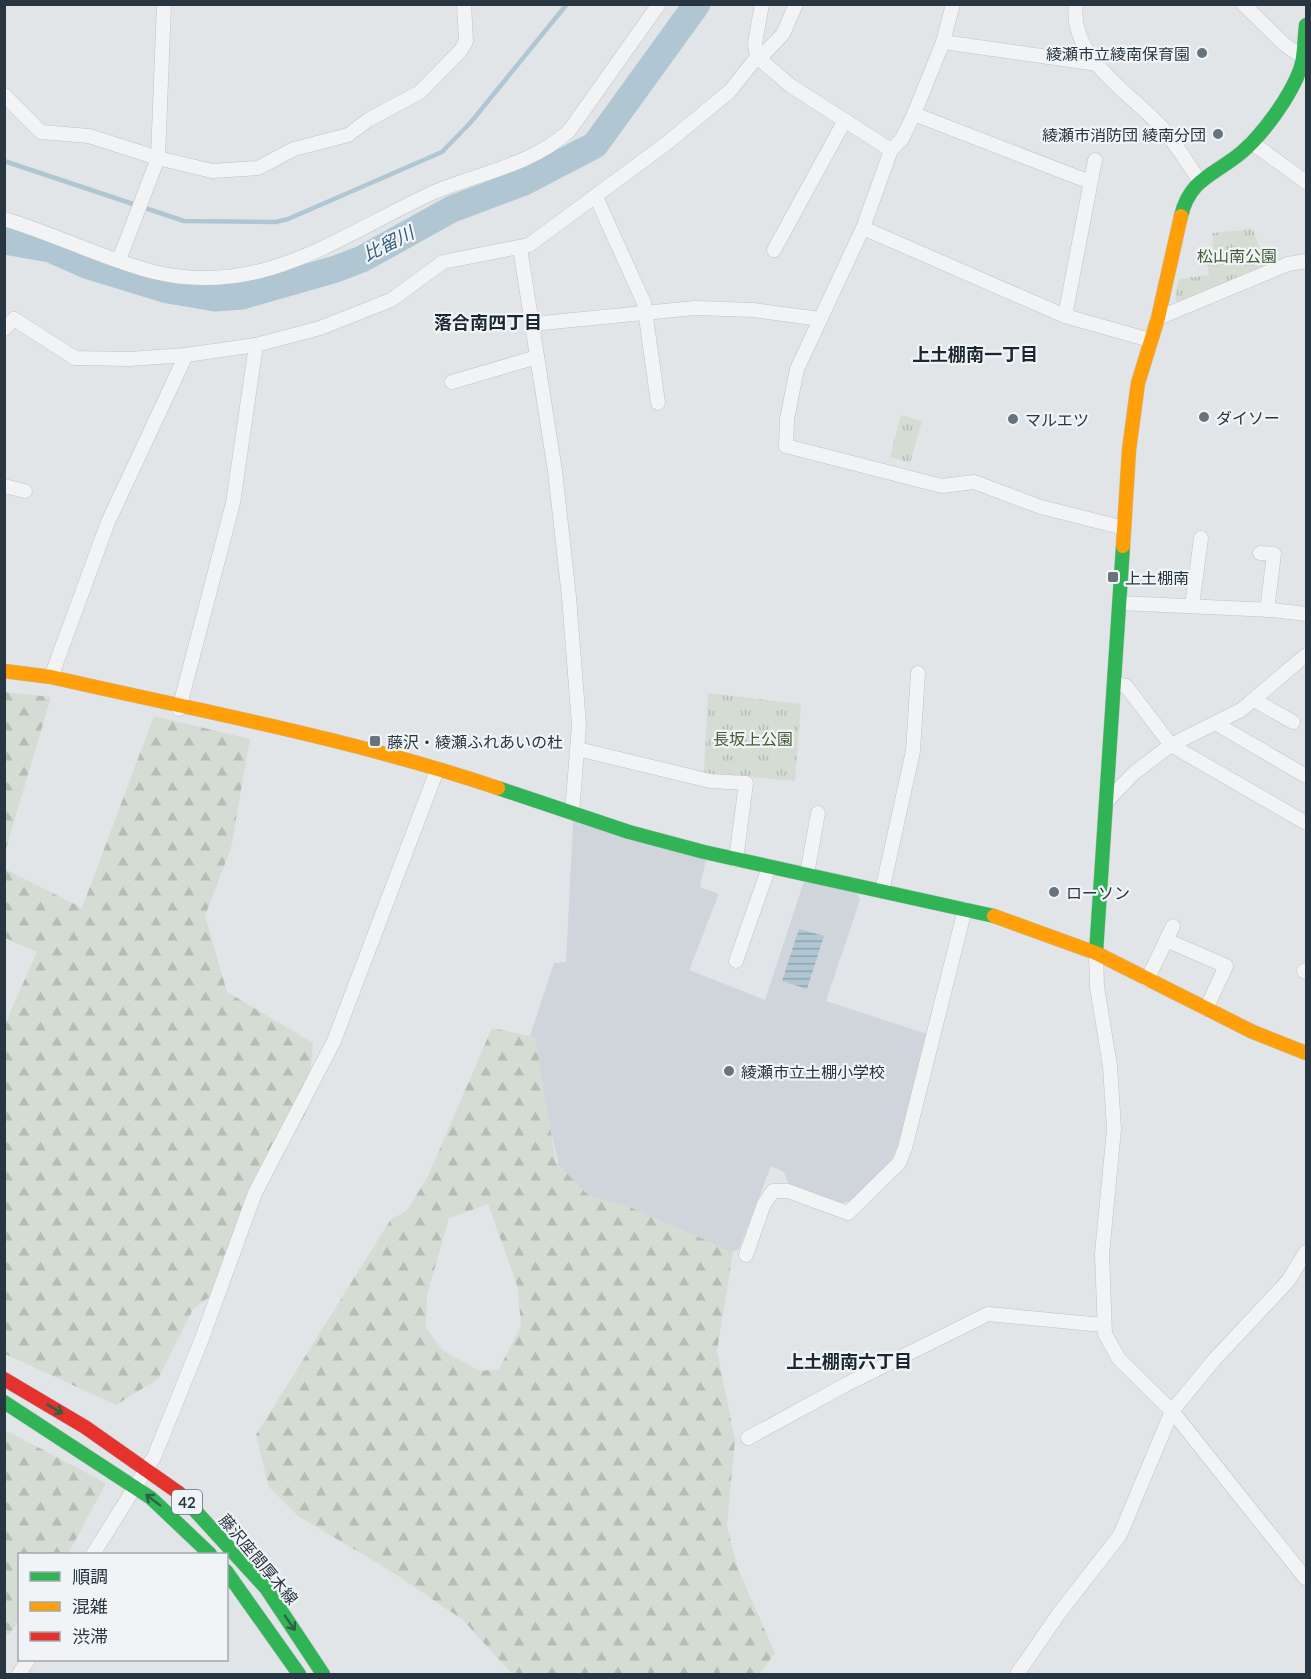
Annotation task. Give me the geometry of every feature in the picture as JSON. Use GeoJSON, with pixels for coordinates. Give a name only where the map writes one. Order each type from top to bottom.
{"type":"FeatureCollection","features":[{"type":"Feature","properties":{"kind":"street"},"geometry":{"type":"LineString","coordinates":[[119,260],[159,159],[164,4]]}},
{"type":"Feature","properties":{"kind":"street"},"geometry":{"type":"LineString","coordinates":[[4,94],[41,132],[88,136],[159,159],[212,171],[258,168],[294,149],[348,135],[368,120],[420,92],[461,50],[466,41],[464,4]]}},
{"type":"Feature","properties":{"kind":"street"},"geometry":{"type":"LineString","coordinates":[[4,219],[154,272],[200,279],[240,275],[286,266],[432,194],[521,162],[551,147],[569,131],[659,4]]}},
{"type":"Feature","properties":{"kind":"street"},"geometry":{"type":"LineString","coordinates":[[762,4],[755,43],[758,58],[791,86],[891,150]]}},
{"type":"Feature","properties":{"kind":"street"},"geometry":{"type":"LineString","coordinates":[[4,329],[14,319],[75,358],[129,359],[186,355],[256,345],[320,328],[391,300],[443,262],[529,245],[596,197],[730,91],[758,58],[783,34],[796,4]]}},
{"type":"Feature","properties":{"kind":"street"},"geometry":{"type":"LineString","coordinates":[[954,4],[943,42],[914,114],[902,139],[891,150],[863,228],[797,369],[786,419],[786,446],[942,486],[974,483],[1041,507],[1124,528]]}},
{"type":"Feature","properties":{"kind":"street"},"geometry":{"type":"LineString","coordinates":[[1076,4],[1075,21],[1079,35],[1098,64],[1164,130],[1199,180]]}},
{"type":"Feature","properties":{"kind":"street"},"geometry":{"type":"LineString","coordinates":[[1243,4],[1284,44],[1304,58]]}},
{"type":"Feature","properties":{"kind":"street"},"geometry":{"type":"LineString","coordinates":[[1306,25],[1301,69],[1285,101],[1235,159],[1199,180],[1185,198],[1180,210],[1158,318],[1150,340],[1136,403],[1124,528],[1096,953],[1097,987],[1110,1066],[1114,1129],[1102,1254],[1105,1334],[1119,1359],[1172,1411],[1306,1579]]}},
{"type":"Feature","properties":{"kind":"street"},"geometry":{"type":"LineString","coordinates":[[943,42],[1098,64]]}},
{"type":"Feature","properties":{"kind":"street"},"geometry":{"type":"LineString","coordinates":[[914,114],[1090,182]]}},
{"type":"Feature","properties":{"kind":"street"},"geometry":{"type":"LineString","coordinates":[[774,250],[845,120]]}},
{"type":"Feature","properties":{"kind":"street"},"geometry":{"type":"LineString","coordinates":[[1251,142],[1306,182]]}},
{"type":"Feature","properties":{"kind":"street"},"geometry":{"type":"LineString","coordinates":[[1065,316],[1095,160]]}},
{"type":"Feature","properties":{"kind":"street"},"geometry":{"type":"LineString","coordinates":[[596,197],[644,303],[658,403]]}},
{"type":"Feature","properties":{"kind":"street"},"geometry":{"type":"LineString","coordinates":[[863,228],[1065,316],[1150,340]]}},
{"type":"Feature","properties":{"kind":"street"},"geometry":{"type":"LineString","coordinates":[[520,248],[555,471],[569,597],[579,725],[572,813]]}},
{"type":"Feature","properties":{"kind":"street"},"geometry":{"type":"LineString","coordinates":[[1158,318],[1288,264],[1306,261]]}},
{"type":"Feature","properties":{"kind":"street"},"geometry":{"type":"LineString","coordinates":[[532,324],[695,308],[777,312],[820,319]]}},
{"type":"Feature","properties":{"kind":"street"},"geometry":{"type":"LineString","coordinates":[[178,709],[233,503],[256,345]]}},
{"type":"Feature","properties":{"kind":"street"},"geometry":{"type":"LineString","coordinates":[[51,677],[108,522],[143,442],[186,355]]}},
{"type":"Feature","properties":{"kind":"street"},"geometry":{"type":"LineString","coordinates":[[452,382],[537,357]]}},
{"type":"Feature","properties":{"kind":"street"},"geometry":{"type":"LineString","coordinates":[[4,486],[25,491]]}},
{"type":"Feature","properties":{"kind":"street"},"geometry":{"type":"LineString","coordinates":[[1192,606],[1201,538]]}},
{"type":"Feature","properties":{"kind":"street"},"geometry":{"type":"LineString","coordinates":[[1267,610],[1273,554]]}},
{"type":"Feature","properties":{"kind":"street"},"geometry":{"type":"LineString","coordinates":[[1120,603],[1306,614]]}},
{"type":"Feature","properties":{"kind":"street"},"geometry":{"type":"LineString","coordinates":[[1107,801],[1134,773],[1171,745],[1241,710],[1306,655]]}},
{"type":"Feature","properties":{"kind":"street"},"geometry":{"type":"LineString","coordinates":[[4,671],[51,677],[178,709],[328,741],[436,770],[628,832],[736,860],[965,909],[1012,922],[1096,953],[1206,1009],[1306,1053]]}},
{"type":"Feature","properties":{"kind":"street"},"geometry":{"type":"LineString","coordinates":[[882,891],[913,751],[918,673]]}},
{"type":"Feature","properties":{"kind":"street"},"geometry":{"type":"LineString","coordinates":[[1114,684],[1126,686],[1171,745],[1306,823]]}},
{"type":"Feature","properties":{"kind":"street"},"geometry":{"type":"LineString","coordinates":[[1254,700],[1293,722]]}},
{"type":"Feature","properties":{"kind":"street"},"geometry":{"type":"LineString","coordinates":[[1215,723],[1306,776]]}},
{"type":"Feature","properties":{"kind":"street"},"geometry":{"type":"LineString","coordinates":[[578,749],[710,781],[746,783],[736,860]]}},
{"type":"Feature","properties":{"kind":"street"},"geometry":{"type":"LineString","coordinates":[[94,1553],[154,1456],[201,1341],[255,1193],[334,1041],[436,770]]}},
{"type":"Feature","properties":{"kind":"street"},"geometry":{"type":"LineString","coordinates":[[807,874],[818,813]]}},
{"type":"Feature","properties":{"kind":"street"},"geometry":{"type":"LineString","coordinates":[[736,961],[769,867]]}},
{"type":"Feature","properties":{"kind":"street"},"geometry":{"type":"LineString","coordinates":[[746,1255],[764,1204],[773,1191],[788,1191],[848,1213],[899,1163],[905,1148],[965,909]]}},
{"type":"Feature","properties":{"kind":"street"},"geometry":{"type":"LineString","coordinates":[[1147,980],[1173,926]]}},
{"type":"Feature","properties":{"kind":"street"},"geometry":{"type":"LineString","coordinates":[[1166,940],[1226,966],[1206,1009]]}},
{"type":"Feature","properties":{"kind":"street"},"geometry":{"type":"LineString","coordinates":[[1017,1674],[1060,1612],[1120,1535],[1172,1411],[1214,1360],[1288,1281],[1306,1252]]}},
{"type":"Feature","properties":{"kind":"street"},"geometry":{"type":"LineString","coordinates":[[748,1438],[847,1384],[988,1314],[1103,1325]]}},
{"type":"Feature","properties":{"kind":"street","name":"藤沢座間厚木線"},"geometry":{"type":"LineString","coordinates":[[4,1379],[85,1427],[176,1491],[240,1557],[266,1588],[323,1674]]}},
{"type":"Feature","properties":{"kind":"street","name":"藤沢座間厚木線"},"geometry":{"type":"LineString","coordinates":[[4,1402],[135,1486],[165,1509],[209,1553]]}},
{"type":"Feature","properties":{"kind":"street","name":"藤沢座間厚木線"},"geometry":{"type":"LineString","coordinates":[[228,1574],[299,1674]]}},
{"type":"Feature","properties":{"kind":"street"},"geometry":{"type":"LineString","coordinates":[[18,1674],[27,1661]]}},
{"type":"Feature","properties":{"kind":"shaded area","name":"綾瀬市立土棚小学校"},"geometry":{"type":"Polygon","coordinates":[[[573,821],[706,859],[700,887],[719,894],[689,970],[765,1000],[804,881],[856,892],[860,900],[826,1001],[927,1034],[899,1147],[886,1168],[852,1201],[834,1204],[789,1185],[784,1172],[771,1166],[739,1249],[732,1252],[576,1194],[563,1185],[530,1036],[554,963],[566,962],[573,821]]]}},
{"type":"Feature","properties":{"kind":"green space","name":"松山南公園"},"geometry":{"type":"Polygon","coordinates":[[[1253,229],[1266,268],[1181,305],[1175,299],[1179,279],[1209,275],[1206,256],[1214,255],[1212,233],[1253,229]]]}},
{"type":"Feature","properties":{"kind":"green space"},"geometry":{"type":"Polygon","coordinates":[[[901,415],[922,421],[910,463],[890,457],[901,415]]]}},
{"type":"Feature","properties":{"kind":"green space"},"geometry":{"type":"Polygon","coordinates":[[[4,692],[51,697],[5,852],[4,692]]]}},
{"type":"Feature","properties":{"kind":"green space","name":"長坂上公園"},"geometry":{"type":"Polygon","coordinates":[[[708,693],[801,704],[795,781],[704,773],[708,693]]]}},
{"type":"Feature","properties":{"kind":"green space"},"geometry":{"type":"Polygon","coordinates":[[[154,716],[250,739],[231,848],[205,916],[227,992],[313,1043],[307,1111],[254,1203],[219,1290],[193,1309],[158,1379],[116,1405],[5,1354],[5,1024],[37,952],[5,938],[5,869],[82,908],[154,716]]]}},
{"type":"Feature","properties":{"kind":"green space"},"geometry":{"type":"Polygon","coordinates":[[[492,1028],[535,1037],[556,1162],[588,1195],[632,1208],[733,1252],[717,1351],[735,1440],[727,1526],[738,1569],[775,1653],[760,1674],[512,1674],[463,1620],[389,1570],[298,1516],[269,1487],[256,1435],[391,1219],[407,1211],[428,1176],[492,1028]],[[488,1204],[449,1218],[427,1295],[426,1327],[442,1350],[480,1371],[499,1369],[521,1326],[518,1288],[488,1204]]]}},
{"type":"Feature","properties":{"kind":"green space"},"geometry":{"type":"Polygon","coordinates":[[[5,1430],[106,1483],[69,1553],[18,1553],[18,1622],[9,1635],[4,1634],[5,1430]]]}},
{"type":"Feature","properties":{"kind":"water"},"geometry":{"type":"Polygon","coordinates":[[[799,929],[824,936],[807,989],[782,981],[799,929]]]}},
{"type":"Feature","properties":{"kind":"waterway"},"geometry":{"type":"LineString","coordinates":[[4,161],[184,221],[276,222],[288,219],[442,152],[471,122],[567,4]]}},
{"type":"Feature","properties":{"kind":"waterway","name":"比留川"},"geometry":{"type":"LineString","coordinates":[[4,241],[50,249],[86,265],[168,290],[215,298],[242,296],[336,269],[362,259],[452,209],[524,182],[595,145],[697,4]]}},
{"type":"Feature","properties":{"kind":"traffic: fast"},"geometry":{"type":"LineString","coordinates":[[1181,216],[1185,203],[1197,185],[1242,152],[1267,125],[1283,103],[1302,65],[1306,25]]}},
{"type":"Feature","properties":{"kind":"traffic: fast"},"geometry":{"type":"LineString","coordinates":[[1096,953],[1123,546]]}},
{"type":"Feature","properties":{"kind":"traffic: fast"},"geometry":{"type":"LineString","coordinates":[[498,788],[629,832],[704,852],[994,916]]}},
{"type":"Feature","properties":{"kind":"traffic: fast"},"geometry":{"type":"LineString","coordinates":[[4,1402],[151,1498],[209,1553]]}},
{"type":"Feature","properties":{"kind":"traffic: fast"},"geometry":{"type":"LineString","coordinates":[[179,1493],[266,1588],[323,1674]]}},
{"type":"Feature","properties":{"kind":"traffic: fast"},"geometry":{"type":"LineString","coordinates":[[228,1574],[299,1674]]}},
{"type":"Feature","properties":{"kind":"traffic: slow"},"geometry":{"type":"LineString","coordinates":[[1123,546],[1129,450],[1138,383],[1158,318],[1181,216]]}},
{"type":"Feature","properties":{"kind":"traffic: slow"},"geometry":{"type":"LineString","coordinates":[[4,671],[51,677],[332,740],[498,788]]}},
{"type":"Feature","properties":{"kind":"traffic: slow"},"geometry":{"type":"LineString","coordinates":[[994,916],[1096,953],[1253,1032],[1306,1053]]}},
{"type":"Feature","properties":{"kind":"traffic: jam"},"geometry":{"type":"LineString","coordinates":[[4,1379],[85,1427],[179,1493]]}},
{"type":"Feature","properties":{"kind":"place","name":"綾瀬市立綾南保育園"},"geometry":{"type":"Point","coordinates":[1202,53]}},
{"type":"Feature","properties":{"kind":"place","name":"綾瀬市消防団 綾南分団"},"geometry":{"type":"Point","coordinates":[1218,134]}},
{"type":"Feature","properties":{"kind":"place","name":"ダイソー"},"geometry":{"type":"Point","coordinates":[1204,417]}},
{"type":"Feature","properties":{"kind":"place","name":"マルエツ"},"geometry":{"type":"Point","coordinates":[1013,419]}},
{"type":"Feature","properties":{"kind":"place","name":"上土棚南"},"geometry":{"type":"Point","coordinates":[1113,577]}},
{"type":"Feature","properties":{"kind":"place","name":"藤沢・綾瀬ふれあいの杜"},"geometry":{"type":"Point","coordinates":[375,741]}},
{"type":"Feature","properties":{"kind":"place","name":"ローソン"},"geometry":{"type":"Point","coordinates":[1054,892]}},
{"type":"Feature","properties":{"kind":"place","name":"綾瀬市立土棚小学校"},"geometry":{"type":"Point","coordinates":[729,1071]}},
{"type":"Feature","properties":{"kind":"district","name":"落合南四丁目"},"geometry":{"type":"Point","coordinates":[488,322]}},
{"type":"Feature","properties":{"kind":"district","name":"上土棚南一丁目"},"geometry":{"type":"Point","coordinates":[975,354]}},
{"type":"Feature","properties":{"kind":"district","name":"上土棚南六丁目"},"geometry":{"type":"Point","coordinates":[849,1361]}}]}
